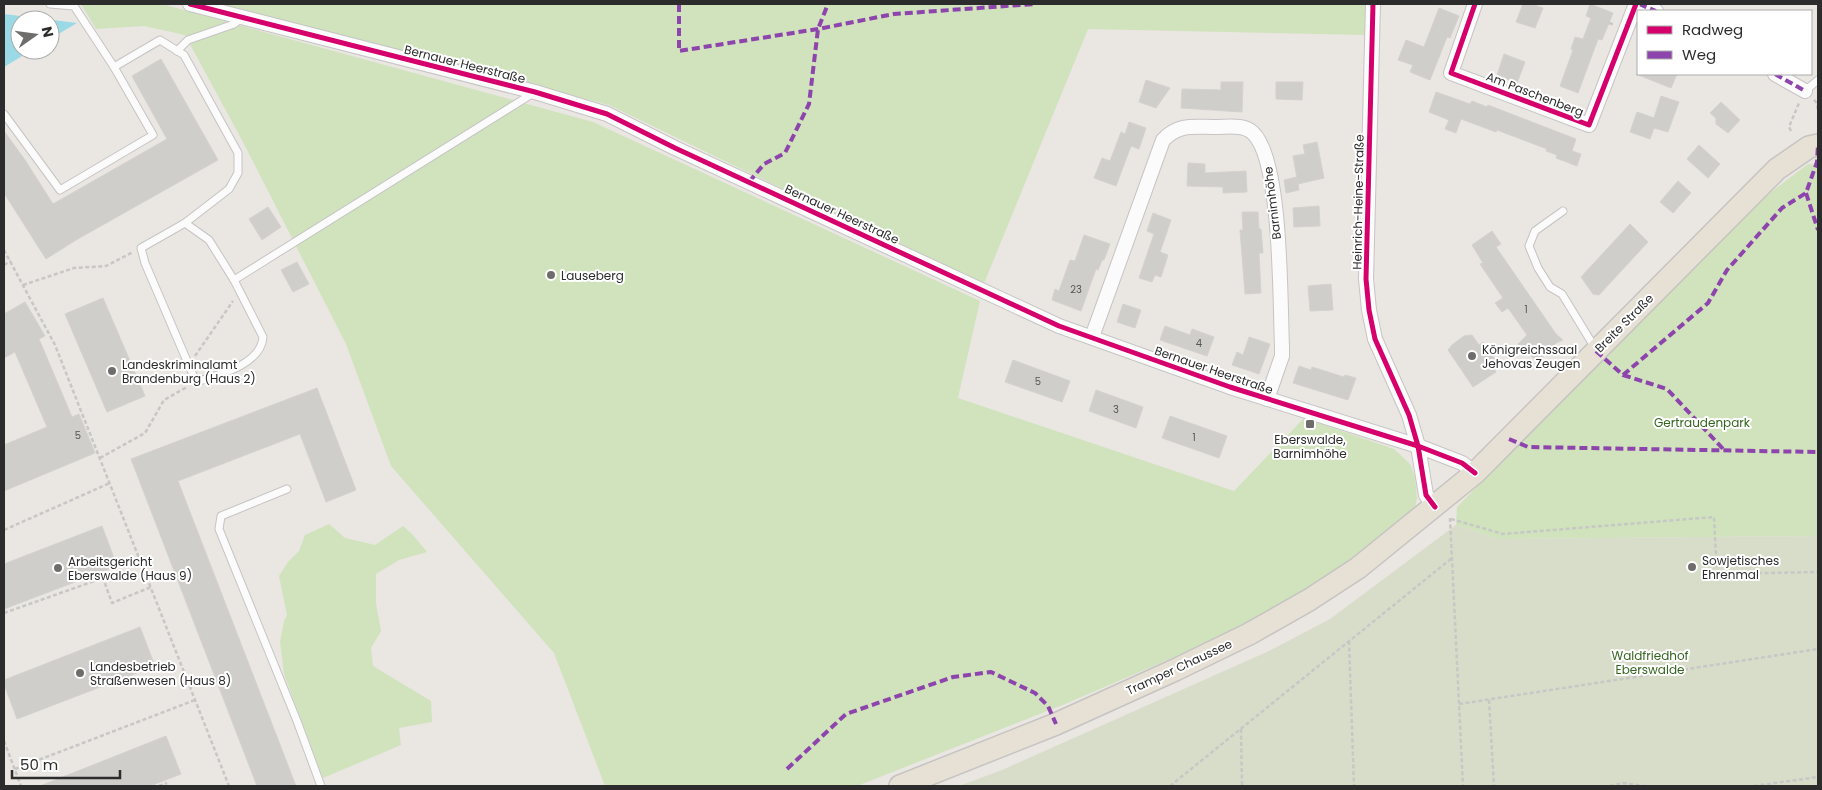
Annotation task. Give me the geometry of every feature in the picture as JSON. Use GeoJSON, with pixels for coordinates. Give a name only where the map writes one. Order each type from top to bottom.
{"type":"FeatureCollection","features":[{"type":"Feature","properties":{"kind":"main road","name":"Breite Straße"},"geometry":{"type":"LineString","coordinates":[[1443,513],[1475,473],[1777,168],[1808,147],[1818,145]]}},
{"type":"Feature","properties":{"kind":"main road","name":"Tramper Chaussee"},"geometry":{"type":"LineString","coordinates":[[900,786],[1056,724],[1249,634],[1309,600],[1443,513]]}},
{"type":"Feature","properties":{"kind":"street","name":"Bernauer Heerstraße"},"geometry":{"type":"LineString","coordinates":[[190,4],[535,92],[607,114],[1059,326],[1267,399],[1418,446],[1462,463],[1475,473]]}},
{"type":"Feature","properties":{"kind":"street","name":"Heinrich-Heine-Straße"},"geometry":{"type":"LineString","coordinates":[[1373,4],[1366,279],[1369,310],[1375,339],[1409,415],[1418,446],[1426,496],[1443,513]]}},
{"type":"Feature","properties":{"kind":"street","name":"Am Paschenberg"},"geometry":{"type":"LineString","coordinates":[[1475,4],[1451,73],[1588,125],[1637,4],[1653,10]]}},
{"type":"Feature","properties":{"kind":"street"},"geometry":{"type":"LineString","coordinates":[[1777,75],[1804,91]]}},
{"type":"Feature","properties":{"kind":"street","name":"Barnimhöhe"},"geometry":{"type":"LineString","coordinates":[[1092,337],[1163,140],[1170,132],[1183,126],[1239,127],[1252,131],[1261,143],[1267,157],[1276,215],[1282,356],[1267,399]]}},
{"type":"Feature","properties":{"kind":"lane"},"geometry":{"type":"LineString","coordinates":[[4,114],[60,190],[153,135],[114,68],[74,6],[50,4]]}},
{"type":"Feature","properties":{"kind":"lane"},"geometry":{"type":"LineString","coordinates":[[177,51],[188,40],[234,24],[243,18]]}},
{"type":"Feature","properties":{"kind":"lane"},"geometry":{"type":"LineString","coordinates":[[114,68],[160,40],[184,55],[238,153],[238,173],[229,189],[185,223],[141,248],[144,263],[196,382],[237,368],[252,358],[263,342],[263,337],[234,280],[209,240],[185,223]]}},
{"type":"Feature","properties":{"kind":"lane"},"geometry":{"type":"LineString","coordinates":[[1804,91],[1818,80]]}},
{"type":"Feature","properties":{"kind":"lane"},"geometry":{"type":"LineString","coordinates":[[234,280],[535,92]]}},
{"type":"Feature","properties":{"kind":"lane"},"geometry":{"type":"LineString","coordinates":[[1562,211],[1535,231],[1529,246],[1538,268],[1550,287],[1562,294],[1596,351]]}},
{"type":"Feature","properties":{"kind":"lane"},"geometry":{"type":"LineString","coordinates":[[287,489],[221,516],[219,528],[298,721],[321,786]]}},
{"type":"Feature","properties":{"kind":"path"},"geometry":{"type":"LineString","coordinates":[[1791,132],[1789,127],[1804,91]]}},
{"type":"Feature","properties":{"kind":"path"},"geometry":{"type":"LineString","coordinates":[[1817,103],[1818,111]]}},
{"type":"Feature","properties":{"kind":"path"},"geometry":{"type":"LineString","coordinates":[[24,285],[74,268],[106,266],[141,248]]}},
{"type":"Feature","properties":{"kind":"path"},"geometry":{"type":"LineString","coordinates":[[4,250],[55,345],[229,786]]}},
{"type":"Feature","properties":{"kind":"path"},"geometry":{"type":"LineString","coordinates":[[4,265],[11,261]]}},
{"type":"Feature","properties":{"kind":"path"},"geometry":{"type":"LineString","coordinates":[[189,365],[240,292]]}},
{"type":"Feature","properties":{"kind":"path"},"geometry":{"type":"LineString","coordinates":[[100,458],[145,433],[164,400],[196,382]]}},
{"type":"Feature","properties":{"kind":"path"},"geometry":{"type":"LineString","coordinates":[[4,530],[110,483]]}},
{"type":"Feature","properties":{"kind":"path"},"geometry":{"type":"LineString","coordinates":[[1443,513],[1452,558],[1463,786]]}},
{"type":"Feature","properties":{"kind":"path"},"geometry":{"type":"LineString","coordinates":[[1443,513],[1503,534],[1714,517],[1717,574],[1818,572]]}},
{"type":"Feature","properties":{"kind":"path"},"geometry":{"type":"LineString","coordinates":[[1170,786],[1452,558]]}},
{"type":"Feature","properties":{"kind":"path"},"geometry":{"type":"LineString","coordinates":[[4,613],[103,578],[112,603],[151,587]]}},
{"type":"Feature","properties":{"kind":"path"},"geometry":{"type":"LineString","coordinates":[[1349,641],[1354,786]]}},
{"type":"Feature","properties":{"kind":"path"},"geometry":{"type":"LineString","coordinates":[[1459,704],[1818,650]]}},
{"type":"Feature","properties":{"kind":"path"},"geometry":{"type":"LineString","coordinates":[[15,769],[196,700]]}},
{"type":"Feature","properties":{"kind":"path"},"geometry":{"type":"LineString","coordinates":[[1489,700],[1494,786]]}},
{"type":"Feature","properties":{"kind":"path"},"geometry":{"type":"LineString","coordinates":[[1241,729],[1242,786]]}},
{"type":"Feature","properties":{"kind":"path"},"geometry":{"type":"LineString","coordinates":[[4,741],[22,786]]}},
{"type":"Feature","properties":{"kind":"path"},"geometry":{"type":"LineString","coordinates":[[1754,786],[1818,777]]}},
{"type":"Feature","properties":{"kind":"path"},"geometry":{"type":"LineString","coordinates":[[159,786],[167,783]]}},
{"type":"Feature","properties":{"kind":"path"},"geometry":{"type":"LineString","coordinates":[[1610,786],[1623,783],[1644,786]]}},
{"type":"Feature","properties":{"kind":"green space"},"geometry":{"type":"Polygon","coordinates":[[[81,4],[162,4],[593,122],[980,301],[958,398],[1234,491],[1304,418],[1394,449],[1410,464],[1415,477],[1417,498],[1414,513],[1380,545],[1251,624],[1065,704],[857,786],[605,786],[554,653],[391,466],[346,344],[244,144],[185,35],[144,26],[96,29],[81,4]]]}},
{"type":"Feature","properties":{"kind":"green space"},"geometry":{"type":"Polygon","coordinates":[[[212,4],[1368,4],[1368,35],[1088,29],[983,286],[609,105],[212,4]]]}},
{"type":"Feature","properties":{"kind":"green space","name":"Gertraudenpark"},"geometry":{"type":"Polygon","coordinates":[[[1808,164],[1818,165],[1818,536],[1499,539],[1456,525],[1457,507],[1735,224],[1775,189],[1808,164]]]}},
{"type":"Feature","properties":{"kind":"green space"},"geometry":{"type":"Polygon","coordinates":[[[329,524],[345,538],[375,545],[403,526],[427,552],[399,560],[376,574],[376,603],[381,631],[371,648],[373,666],[431,701],[432,722],[399,728],[401,745],[323,778],[284,674],[280,642],[287,615],[279,576],[288,562],[299,551],[305,535],[329,524]]]}},
{"type":"Feature","properties":{"kind":"green space","name":"Waldfriedhof Eberswalde"},"geometry":{"type":"Polygon","coordinates":[[[1456,525],[1499,539],[1818,536],[1818,786],[959,786],[1002,770],[1269,651],[1330,619],[1456,525]]]}},
{"type":"Feature","properties":{"kind":"water"},"geometry":{"type":"Polygon","coordinates":[[[4,14],[10,15],[10,60],[16,60],[4,67],[4,14]]]}},
{"type":"Feature","properties":{"kind":"water"},"geometry":{"type":"Polygon","coordinates":[[[60,21],[77,23],[60,33],[60,21]]]}},
{"type":"Feature","properties":{"kind":"building"},"geometry":{"type":"Polygon","coordinates":[[[1523,4],[1532,4],[1543,8],[1535,28],[1516,22],[1523,4]]]}},
{"type":"Feature","properties":{"kind":"building"},"geometry":{"type":"Polygon","coordinates":[[[1590,4],[1613,13],[1602,40],[1598,39],[1578,93],[1560,86],[1573,50],[1571,49],[1575,37],[1583,39],[1591,18],[1586,16],[1590,4]]]}},
{"type":"Feature","properties":{"kind":"building"},"geometry":{"type":"Polygon","coordinates":[[[1439,8],[1459,16],[1450,38],[1447,37],[1430,80],[1410,72],[1413,65],[1398,60],[1406,40],[1424,47],[1439,8]]]}},
{"type":"Feature","properties":{"kind":"building"},"geometry":{"type":"Polygon","coordinates":[[[1504,54],[1525,62],[1517,83],[1497,75],[1504,54]]]}},
{"type":"Feature","properties":{"kind":"building"},"geometry":{"type":"Polygon","coordinates":[[[161,59],[218,160],[76,240],[46,259],[4,193],[4,131],[53,204],[167,139],[132,76],[161,59]]]}},
{"type":"Feature","properties":{"kind":"building"},"geometry":{"type":"Polygon","coordinates":[[[1638,75],[1677,75],[1671,88],[1638,75]]]}},
{"type":"Feature","properties":{"kind":"building"},"geometry":{"type":"Polygon","coordinates":[[[1146,80],[1170,88],[1156,108],[1139,102],[1146,80]]]}},
{"type":"Feature","properties":{"kind":"building"},"geometry":{"type":"Polygon","coordinates":[[[1221,82],[1243,82],[1242,112],[1181,108],[1182,89],[1221,90],[1221,82]]]}},
{"type":"Feature","properties":{"kind":"building"},"geometry":{"type":"Polygon","coordinates":[[[1276,82],[1303,82],[1302,100],[1276,99],[1276,82]]]}},
{"type":"Feature","properties":{"kind":"building"},"geometry":{"type":"Polygon","coordinates":[[[1436,92],[1470,104],[1472,101],[1487,107],[1488,105],[1576,139],[1572,151],[1581,154],[1577,166],[1556,158],[1557,155],[1546,151],[1547,149],[1461,119],[1456,133],[1445,129],[1449,120],[1429,112],[1436,92]]]}},
{"type":"Feature","properties":{"kind":"building"},"geometry":{"type":"Polygon","coordinates":[[[1661,96],[1679,102],[1668,132],[1654,128],[1650,139],[1630,132],[1637,112],[1654,118],[1661,96]]]}},
{"type":"Feature","properties":{"kind":"building"},"geometry":{"type":"Polygon","coordinates":[[[1721,102],[1740,120],[1728,133],[1716,124],[1716,118],[1710,113],[1721,102]]]}},
{"type":"Feature","properties":{"kind":"building"},"geometry":{"type":"Polygon","coordinates":[[[1129,122],[1146,128],[1139,149],[1131,146],[1116,186],[1094,178],[1102,158],[1110,161],[1121,132],[1125,134],[1129,122]]]}},
{"type":"Feature","properties":{"kind":"building"},"geometry":{"type":"Polygon","coordinates":[[[1317,142],[1324,178],[1298,184],[1293,156],[1305,154],[1303,145],[1317,142]]]}},
{"type":"Feature","properties":{"kind":"building"},"geometry":{"type":"Polygon","coordinates":[[[1699,145],[1720,164],[1708,178],[1687,159],[1699,145]]]}},
{"type":"Feature","properties":{"kind":"building"},"geometry":{"type":"Polygon","coordinates":[[[1188,163],[1205,164],[1205,173],[1246,171],[1247,192],[1223,193],[1223,187],[1187,186],[1188,163]]]}},
{"type":"Feature","properties":{"kind":"building"},"geometry":{"type":"Polygon","coordinates":[[[1297,177],[1299,190],[1286,193],[1284,180],[1297,177]]]}},
{"type":"Feature","properties":{"kind":"building"},"geometry":{"type":"Polygon","coordinates":[[[1678,181],[1691,193],[1673,213],[1660,202],[1678,181]]]}},
{"type":"Feature","properties":{"kind":"building"},"geometry":{"type":"Polygon","coordinates":[[[1319,206],[1320,226],[1294,227],[1293,208],[1319,206]]]}},
{"type":"Feature","properties":{"kind":"building"},"geometry":{"type":"Polygon","coordinates":[[[268,207],[281,227],[262,240],[249,219],[268,207]]]}},
{"type":"Feature","properties":{"kind":"building"},"geometry":{"type":"Polygon","coordinates":[[[1242,212],[1258,212],[1263,253],[1259,253],[1261,293],[1245,294],[1240,230],[1243,230],[1242,212]]]}},
{"type":"Feature","properties":{"kind":"building"},"geometry":{"type":"Polygon","coordinates":[[[1153,213],[1171,220],[1160,252],[1168,255],[1161,277],[1155,275],[1152,282],[1139,278],[1154,234],[1147,231],[1153,213]]]}},
{"type":"Feature","properties":{"kind":"building"},"geometry":{"type":"Polygon","coordinates":[[[1630,224],[1648,242],[1599,295],[1593,294],[1581,277],[1630,224]]]}},
{"type":"Feature","properties":{"kind":"building"},"geometry":{"type":"Polygon","coordinates":[[[1492,231],[1501,244],[1496,247],[1556,334],[1563,340],[1556,343],[1538,362],[1518,344],[1527,335],[1508,308],[1502,312],[1495,303],[1503,298],[1480,264],[1483,263],[1472,245],[1492,231]]]}},
{"type":"Feature","properties":{"kind":"building"},"geometry":{"type":"Polygon","coordinates":[[[1084,235],[1110,244],[1104,260],[1102,260],[1098,270],[1096,269],[1081,311],[1052,300],[1055,289],[1059,291],[1070,260],[1075,261],[1084,235]]]}},
{"type":"Feature","properties":{"kind":"building"},"geometry":{"type":"Polygon","coordinates":[[[297,262],[309,284],[293,292],[281,270],[297,262]]]}},
{"type":"Feature","properties":{"kind":"building"},"geometry":{"type":"Polygon","coordinates":[[[1331,284],[1333,310],[1310,311],[1308,286],[1331,284]]]}},
{"type":"Feature","properties":{"kind":"building","name":"Landeskriminalamt Brandenburg (Haus 2)"},"geometry":{"type":"Polygon","coordinates":[[[103,298],[145,396],[107,412],[65,314],[103,298]]]}},
{"type":"Feature","properties":{"kind":"building"},"geometry":{"type":"Polygon","coordinates":[[[25,302],[45,336],[39,339],[72,417],[79,414],[95,453],[4,491],[4,445],[47,427],[15,352],[4,358],[4,314],[25,302]]]}},
{"type":"Feature","properties":{"kind":"building"},"geometry":{"type":"Polygon","coordinates":[[[1123,304],[1141,310],[1135,328],[1117,322],[1123,304]]]}},
{"type":"Feature","properties":{"kind":"building"},"geometry":{"type":"Polygon","coordinates":[[[1165,326],[1190,335],[1192,329],[1214,337],[1207,356],[1160,340],[1165,326]]]}},
{"type":"Feature","properties":{"kind":"building","name":"Königreichssaal Jehovas Zeugen"},"geometry":{"type":"Polygon","coordinates":[[[1472,335],[1479,345],[1483,342],[1496,361],[1491,364],[1496,372],[1473,387],[1448,350],[1464,336],[1472,335]]]}},
{"type":"Feature","properties":{"kind":"building"},"geometry":{"type":"Polygon","coordinates":[[[1249,337],[1270,344],[1259,374],[1232,365],[1237,352],[1243,355],[1249,337]]]}},
{"type":"Feature","properties":{"kind":"building"},"geometry":{"type":"Polygon","coordinates":[[[1013,360],[1070,381],[1062,402],[1005,382],[1013,360]]]}},
{"type":"Feature","properties":{"kind":"building"},"geometry":{"type":"Polygon","coordinates":[[[1299,366],[1311,370],[1312,367],[1344,377],[1345,375],[1356,378],[1348,400],[1293,383],[1299,366]]]}},
{"type":"Feature","properties":{"kind":"building"},"geometry":{"type":"Polygon","coordinates":[[[317,388],[356,490],[326,502],[300,434],[178,481],[296,786],[257,786],[131,459],[317,388]]]}},
{"type":"Feature","properties":{"kind":"building"},"geometry":{"type":"Polygon","coordinates":[[[1096,390],[1143,407],[1136,428],[1089,411],[1096,390]]]}},
{"type":"Feature","properties":{"kind":"building"},"geometry":{"type":"Polygon","coordinates":[[[1170,416],[1227,436],[1219,458],[1162,438],[1170,416]]]}},
{"type":"Feature","properties":{"kind":"building","name":"Arbeitsgericht Eberswalde (Haus 9)"},"geometry":{"type":"Polygon","coordinates":[[[102,526],[117,566],[4,609],[4,564],[102,526]]]}},
{"type":"Feature","properties":{"kind":"building","name":"Landesbetrieb Straßenwesen (Haus 8)"},"geometry":{"type":"Polygon","coordinates":[[[140,627],[155,666],[17,719],[4,680],[140,627]]]}},
{"type":"Feature","properties":{"kind":"building"},"geometry":{"type":"Polygon","coordinates":[[[166,736],[181,774],[150,786],[40,786],[166,736]]]}},
{"type":"Feature","properties":{"kind":"marked path"},"geometry":{"type":"LineString","coordinates":[[679,4],[679,51],[818,29],[894,14],[1035,4]]}},
{"type":"Feature","properties":{"kind":"marked path"},"geometry":{"type":"LineString","coordinates":[[749,182],[764,164],[785,153],[809,104],[818,29],[828,4]]}},
{"type":"Feature","properties":{"kind":"marked path"},"geometry":{"type":"LineString","coordinates":[[1639,4],[1654,10]]}},
{"type":"Feature","properties":{"kind":"marked path"},"geometry":{"type":"LineString","coordinates":[[1777,75],[1805,91]]}},
{"type":"Feature","properties":{"kind":"marked path"},"geometry":{"type":"LineString","coordinates":[[1596,351],[1623,375],[1708,303],[1727,270],[1782,208],[1806,193],[1817,162],[1818,145]]}},
{"type":"Feature","properties":{"kind":"marked path"},"geometry":{"type":"LineString","coordinates":[[1806,193],[1818,230]]}},
{"type":"Feature","properties":{"kind":"marked path"},"geometry":{"type":"LineString","coordinates":[[1623,375],[1667,389],[1725,451]]}},
{"type":"Feature","properties":{"kind":"marked path"},"geometry":{"type":"LineString","coordinates":[[1509,439],[1528,447],[1818,452]]}},
{"type":"Feature","properties":{"kind":"marked path"},"geometry":{"type":"LineString","coordinates":[[787,769],[846,714],[953,677],[991,672],[1035,693],[1048,706],[1056,724]]}},
{"type":"Feature","properties":{"kind":"cycle path"},"geometry":{"type":"LineString","coordinates":[[190,4],[535,92],[607,114],[675,148],[1059,326],[1230,387],[1418,446],[1462,463],[1475,473]]}},
{"type":"Feature","properties":{"kind":"cycle path"},"geometry":{"type":"LineString","coordinates":[[1373,4],[1366,279],[1369,310],[1375,339],[1409,415],[1418,446],[1426,495],[1435,507]]}},
{"type":"Feature","properties":{"kind":"cycle path"},"geometry":{"type":"LineString","coordinates":[[1475,4],[1451,73],[1589,125],[1636,4]]}},
{"type":"Feature","properties":{"kind":"place","name":"Lauseberg"},"geometry":{"type":"Point","coordinates":[551,275]}},
{"type":"Feature","properties":{"kind":"place","name":"Königreichssaal Jehovas Zeugen"},"geometry":{"type":"Point","coordinates":[1472,356]}},
{"type":"Feature","properties":{"kind":"place","name":"Landeskriminalamt Brandenburg (Haus 2)"},"geometry":{"type":"Point","coordinates":[112,371]}},
{"type":"Feature","properties":{"kind":"place","name":"Eberswalde, Barnimhöhe"},"geometry":{"type":"Point","coordinates":[1310,424]}},
{"type":"Feature","properties":{"kind":"place","name":"Sowjetisches Ehrenmal"},"geometry":{"type":"Point","coordinates":[1692,567]}},
{"type":"Feature","properties":{"kind":"place","name":"Arbeitsgericht Eberswalde (Haus 9)"},"geometry":{"type":"Point","coordinates":[58,568]}},
{"type":"Feature","properties":{"kind":"place","name":"Landesbetrieb Straßenwesen (Haus 8)"},"geometry":{"type":"Point","coordinates":[80,673]}}]}
